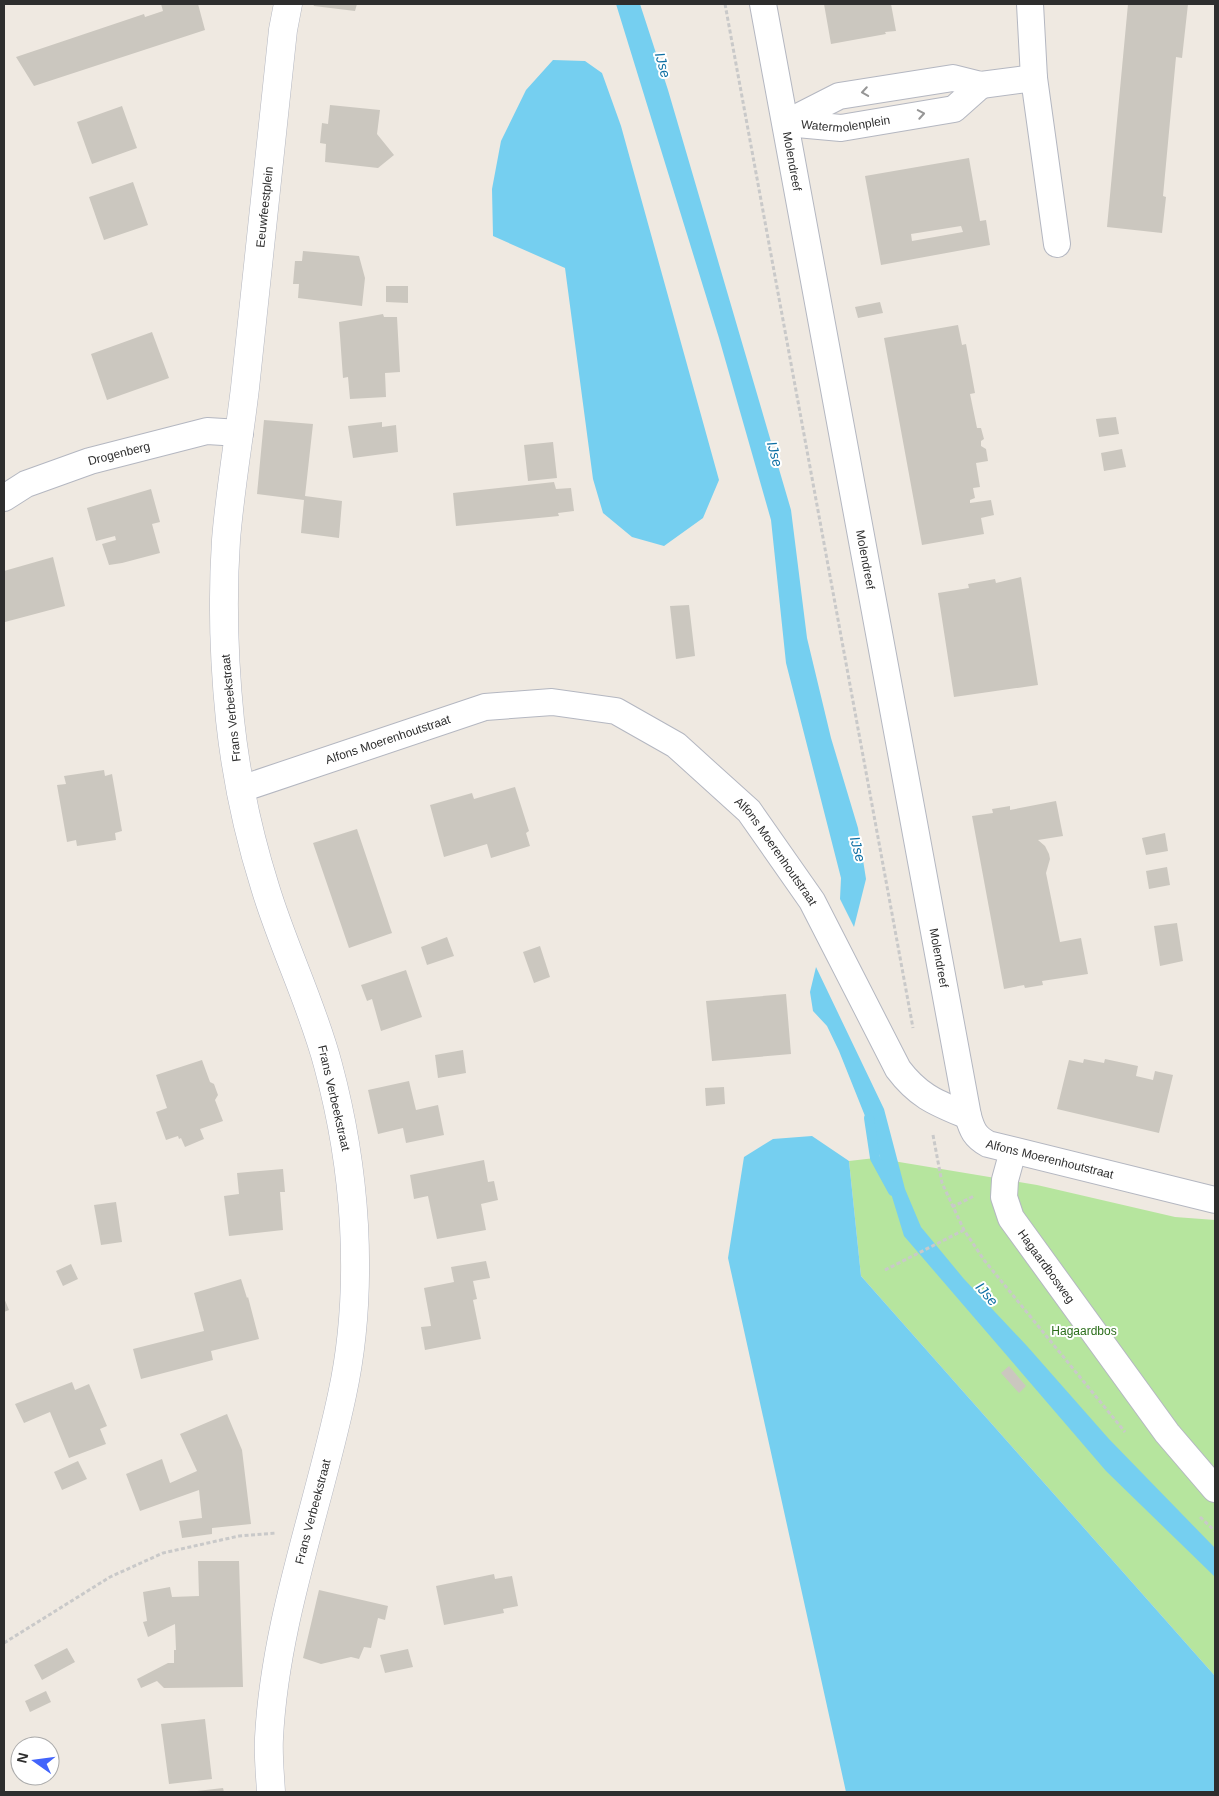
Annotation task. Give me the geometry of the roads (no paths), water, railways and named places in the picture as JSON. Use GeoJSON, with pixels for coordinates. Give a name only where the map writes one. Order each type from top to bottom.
{"type":"FeatureCollection","features":[{"type":"Feature","properties":{"kind":"main road","name":"Eeuwfeestplein"},"geometry":{"type":"LineString","coordinates":[[241,422],[288,4]]}},
{"type":"Feature","properties":{"kind":"main road","name":"Frans Verbeekstraat"},"geometry":{"type":"LineString","coordinates":[[241,422],[226,540],[224,632],[230,721],[250,836],[266,891],[299,976],[328,1064],[347,1154],[354,1223],[355,1283],[352,1331],[347,1366],[343,1392],[291,1601],[274,1682],[268,1742],[270,1792]]}},
{"type":"Feature","properties":{"kind":"street","name":"Molendreef"},"geometry":{"type":"LineString","coordinates":[[763,4],[968,1116]]}},
{"type":"Feature","properties":{"kind":"street"},"geometry":{"type":"LineString","coordinates":[[1030,4],[1034,78],[1057,244]]}},
{"type":"Feature","properties":{"kind":"street","name":"Watermolenplein"},"geometry":{"type":"LineString","coordinates":[[786,123],[839,96],[953,78],[981,86],[1034,78]]}},
{"type":"Feature","properties":{"kind":"street","name":"Drogenberg"},"geometry":{"type":"LineString","coordinates":[[4,498],[26,484],[90,461],[241,422]]}},
{"type":"Feature","properties":{"kind":"street","name":"Alfons Moerenhoutstraat"},"geometry":{"type":"LineString","coordinates":[[241,789],[485,707],[552,702],[616,711],[676,745],[749,811],[812,902],[898,1068],[907,1081],[926,1097],[968,1116],[973,1132],[979,1139],[988,1144],[1215,1200]]}},
{"type":"Feature","properties":{"kind":"street","name":"Hagaardbosweg"},"geometry":{"type":"LineString","coordinates":[[1013,1151],[1004,1197],[1011,1218],[1167,1434],[1215,1489]]}},
{"type":"Feature","properties":{"kind":"water"},"geometry":{"type":"Polygon","coordinates":[[[616,4],[640,4],[668,90],[791,510],[807,638],[831,738],[858,828],[866,879],[854,927],[840,899],[841,878],[786,663],[771,520],[719,338],[616,4]]]}},
{"type":"Feature","properties":{"kind":"water"},"geometry":{"type":"Polygon","coordinates":[[[553,60],[585,61],[602,73],[621,126],[719,480],[703,518],[664,546],[632,537],[603,513],[593,479],[565,268],[493,236],[492,189],[501,141],[526,90],[553,60]]]}},
{"type":"Feature","properties":{"kind":"water"},"geometry":{"type":"Polygon","coordinates":[[[816,967],[884,1109],[905,1189],[921,1227],[964,1279],[1027,1346],[1109,1439],[1215,1548],[1215,1577],[1106,1471],[904,1236],[875,1141],[839,1051],[827,1026],[813,1011],[810,992],[816,967]]]}},
{"type":"Feature","properties":{"kind":"water"},"geometry":{"type":"Polygon","coordinates":[[[812,1136],[849,1161],[861,1276],[1215,1676],[1215,1792],[846,1792],[728,1258],[744,1157],[773,1139],[812,1136]]]}},
{"type":"Feature","properties":{"kind":"waterway","name":"IJse"},"geometry":{"type":"LineString","coordinates":[[869,1118],[875,1158],[893,1191]]}},
{"type":"Feature","properties":{"kind":"park label","name":"Hagaardbos"},"geometry":{"type":"Point","coordinates":[1084,1331]}}]}
